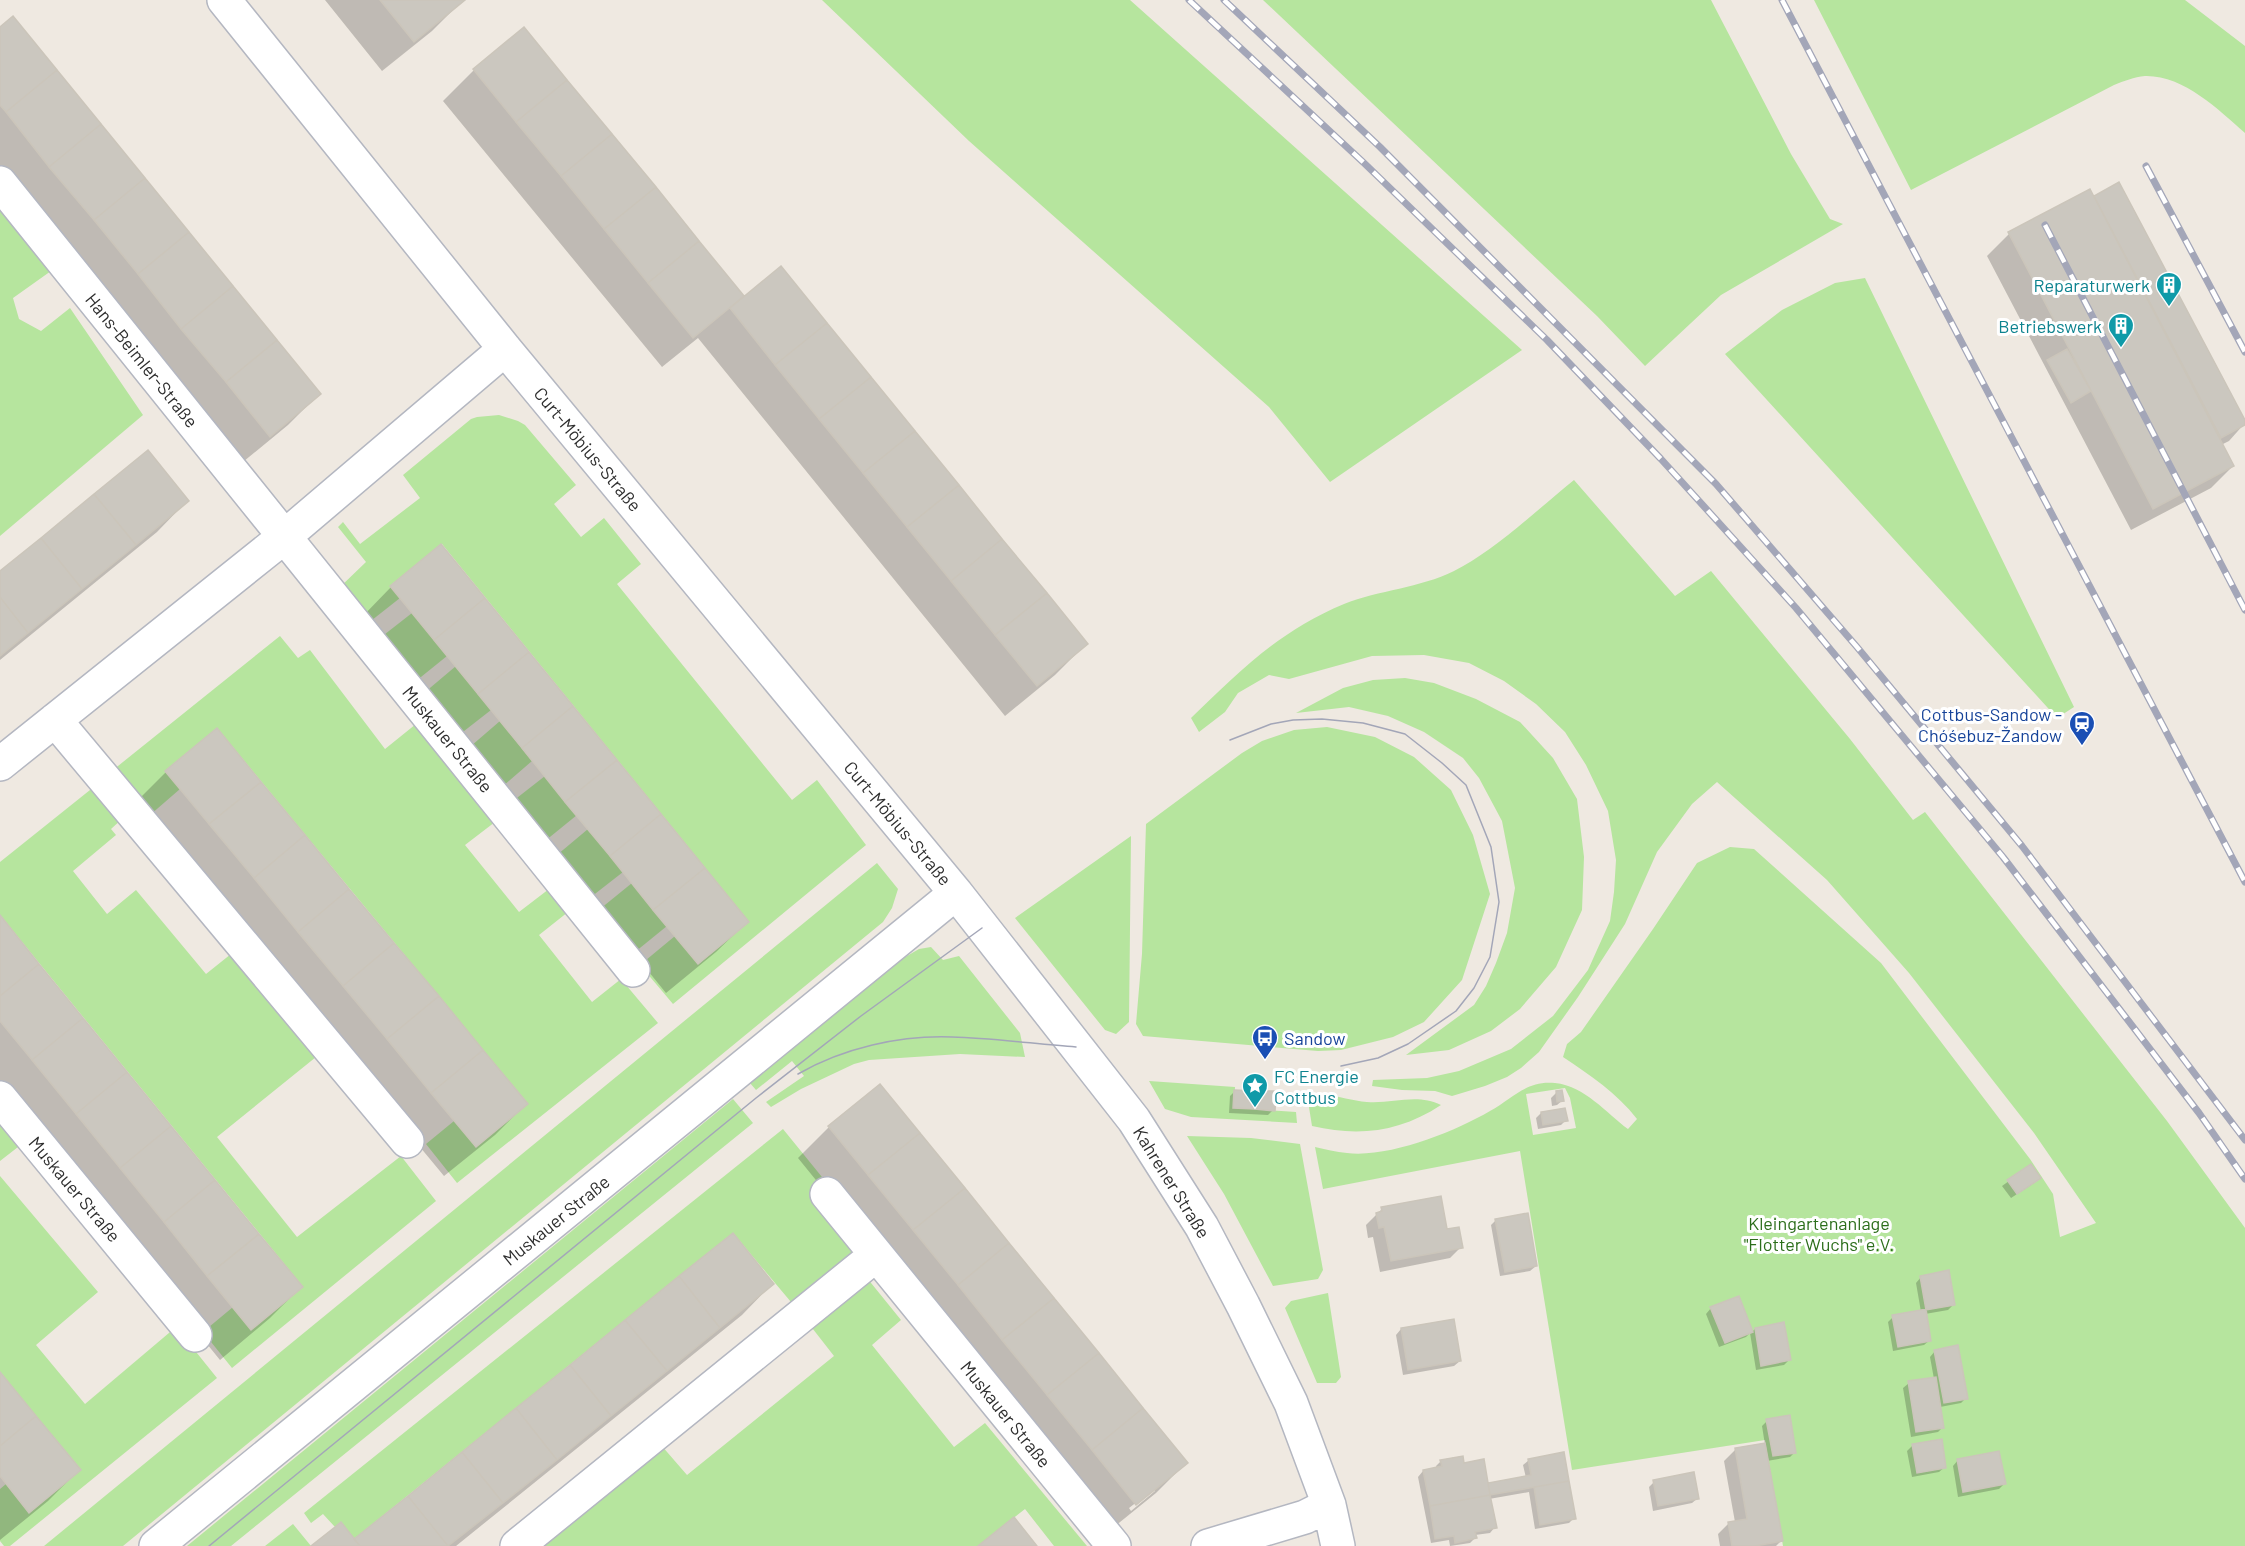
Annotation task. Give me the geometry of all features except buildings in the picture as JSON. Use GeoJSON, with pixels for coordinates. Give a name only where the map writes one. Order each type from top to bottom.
{"type":"FeatureCollection","features":[{"type":"Feature","properties":{"kind":"street","name":"Curt-Möbius-Straße"},"geometry":{"type":"LineString","coordinates":[[224,0],[505,349],[956,893]]}},
{"type":"Feature","properties":{"kind":"street","name":"Hans-Beimler-Straße"},"geometry":{"type":"LineString","coordinates":[[0,183],[284,537]]}},
{"type":"Feature","properties":{"kind":"street"},"geometry":{"type":"LineString","coordinates":[[0,764],[284,537],[505,349]]}},
{"type":"Feature","properties":{"kind":"street","name":"Muskauer Straße"},"geometry":{"type":"LineString","coordinates":[[284,537],[633,970]]}},
{"type":"Feature","properties":{"kind":"street"},"geometry":{"type":"LineString","coordinates":[[54,720],[407,1141]]}},
{"type":"Feature","properties":{"kind":"street","name":"Muskauer Straße"},"geometry":{"type":"LineString","coordinates":[[156,1546],[956,893]]}},
{"type":"Feature","properties":{"kind":"street","name":"Kahrener Straße"},"geometry":{"type":"LineString","coordinates":[[956,893],[1134,1120],[1202,1227],[1291,1402],[1329,1505],[1338,1546]]}},
{"type":"Feature","properties":{"kind":"street","name":"Muskauer Straße"},"geometry":{"type":"LineString","coordinates":[[0,1098],[195,1335]]}},
{"type":"Feature","properties":{"kind":"street","name":"Muskauer Straße"},"geometry":{"type":"LineString","coordinates":[[827,1194],[1114,1546]]}},
{"type":"Feature","properties":{"kind":"street"},"geometry":{"type":"LineString","coordinates":[[517,1546],[876,1255]]}},
{"type":"Feature","properties":{"kind":"street"},"geometry":{"type":"LineString","coordinates":[[1208,1546],[1305,1517],[1329,1505]]}},
{"type":"Feature","properties":{"kind":"green space"},"geometry":{"type":"Polygon","coordinates":[[[822,0],[1130,0],[1522,350],[1330,482],[1269,407],[969,141],[822,0]]]}},
{"type":"Feature","properties":{"kind":"green space"},"geometry":{"type":"Polygon","coordinates":[[[1263,0],[1711,0],[1791,154],[1830,219],[1843,224],[1721,295],[1645,366],[1597,316],[1263,0]]]}},
{"type":"Feature","properties":{"kind":"green space"},"geometry":{"type":"Polygon","coordinates":[[[1814,0],[2185,0],[2245,46],[2245,133],[2212,104],[2186,87],[2159,77],[2145,76],[2114,85],[1911,190],[1814,0]]]}},
{"type":"Feature","properties":{"kind":"green space"},"geometry":{"type":"Polygon","coordinates":[[[0,208],[51,271],[13,298],[19,319],[41,331],[70,308],[143,415],[0,536],[0,208]]]}},
{"type":"Feature","properties":{"kind":"green space"},"geometry":{"type":"Polygon","coordinates":[[[1865,278],[2074,707],[2057,718],[1725,354],[1782,310],[1835,283],[1865,278]]]}},
{"type":"Feature","properties":{"kind":"green space"},"geometry":{"type":"Polygon","coordinates":[[[499,415],[525,425],[576,485],[554,504],[581,537],[604,518],[641,564],[617,584],[792,800],[817,780],[866,845],[673,1004],[640,965],[675,936],[698,964],[749,922],[442,544],[391,585],[400,598],[367,624],[339,588],[366,562],[338,527],[343,522],[360,544],[420,498],[403,475],[471,419],[499,415]]]}},
{"type":"Feature","properties":{"kind":"green space","name":"Kleingartenanlage \"Flotter Wuchs\" e.V."},"geometry":{"type":"Polygon","coordinates":[[[1574,480],[1675,596],[1711,571],[1850,739],[1913,820],[1925,812],[2167,1121],[2245,1228],[2245,1546],[1783,1546],[1765,1440],[1572,1470],[1520,1151],[1323,1189],[1315,1147],[1343,1153],[1364,1153],[1382,1152],[1421,1142],[1475,1119],[1536,1084],[1555,1083],[1576,1089],[1628,1129],[1637,1119],[1612,1093],[1563,1057],[1567,1044],[1581,1032],[1697,863],[1730,847],[1754,849],[1881,963],[2030,1159],[2053,1194],[2060,1237],[2096,1223],[2034,1133],[1909,973],[1827,880],[1717,782],[1692,804],[1657,852],[1625,924],[1539,1052],[1521,1068],[1485,1086],[1452,1096],[1435,1091],[1372,1086],[1373,1080],[1427,1078],[1459,1071],[1511,1049],[1553,1016],[1588,970],[1610,921],[1616,860],[1608,811],[1586,765],[1565,732],[1536,704],[1504,681],[1469,663],[1424,655],[1372,656],[1289,679],[1269,675],[1238,693],[1225,712],[1199,732],[1191,718],[1244,668],[1300,627],[1344,604],[1441,577],[1469,563],[1500,541],[1574,480]],[[1565,1088],[1526,1094],[1533,1135],[1576,1128],[1570,1098],[1565,1088]]]}},
{"type":"Feature","properties":{"kind":"green space"},"geometry":{"type":"Polygon","coordinates":[[[412,613],[447,656],[416,681],[380,638],[412,613]]]}},
{"type":"Feature","properties":{"kind":"green space"},"geometry":{"type":"Polygon","coordinates":[[[280,636],[298,658],[310,650],[385,749],[416,724],[495,822],[465,845],[519,912],[549,889],[568,912],[539,935],[592,1002],[621,979],[658,1023],[457,1183],[426,1144],[454,1121],[483,1050],[217,728],[165,771],[180,789],[150,815],[113,770],[280,636]]]}},
{"type":"Feature","properties":{"kind":"green space"},"geometry":{"type":"Polygon","coordinates":[[[456,666],[491,710],[459,735],[424,693],[456,666]]]}},
{"type":"Feature","properties":{"kind":"green space"},"geometry":{"type":"Polygon","coordinates":[[[1405,678],[1434,683],[1476,699],[1520,722],[1553,758],[1577,799],[1584,857],[1582,910],[1556,967],[1520,1009],[1491,1031],[1449,1050],[1406,1055],[1474,1005],[1486,986],[1507,933],[1515,888],[1502,821],[1479,778],[1463,758],[1424,732],[1388,716],[1349,707],[1296,713],[1343,688],[1373,680],[1405,678]]]}},
{"type":"Feature","properties":{"kind":"green space"},"geometry":{"type":"Polygon","coordinates":[[[500,721],[532,761],[503,786],[471,746],[500,721]]]}},
{"type":"Feature","properties":{"kind":"green space"},"geometry":{"type":"Polygon","coordinates":[[[1327,727],[1375,737],[1414,757],[1451,790],[1473,835],[1490,894],[1462,980],[1424,1022],[1393,1037],[1341,1050],[1318,1051],[1143,1036],[1136,1024],[1142,954],[1146,824],[1242,753],[1262,741],[1294,730],[1327,727]]]}},
{"type":"Feature","properties":{"kind":"green space"},"geometry":{"type":"Polygon","coordinates":[[[545,776],[577,815],[545,841],[513,801],[545,776]]]}},
{"type":"Feature","properties":{"kind":"green space"},"geometry":{"type":"Polygon","coordinates":[[[95,786],[122,819],[111,829],[116,835],[73,871],[107,914],[136,890],[206,974],[231,954],[316,1057],[217,1137],[297,1237],[401,1156],[436,1201],[232,1368],[203,1332],[233,1307],[251,1330],[303,1287],[0,915],[0,862],[95,786]]]}},
{"type":"Feature","properties":{"kind":"green space"},"geometry":{"type":"Polygon","coordinates":[[[588,829],[623,872],[591,897],[557,855],[588,829]]]}},
{"type":"Feature","properties":{"kind":"green space"},"geometry":{"type":"Polygon","coordinates":[[[1131,836],[1129,1022],[1116,1034],[1105,1030],[1015,918],[1131,836]]]}},
{"type":"Feature","properties":{"kind":"green space"},"geometry":{"type":"Polygon","coordinates":[[[877,863],[898,889],[892,908],[883,922],[123,1546],[44,1546],[877,863]]]}},
{"type":"Feature","properties":{"kind":"green space"},"geometry":{"type":"Polygon","coordinates":[[[632,883],[667,926],[635,952],[600,909],[632,883]]]}},
{"type":"Feature","properties":{"kind":"green space"},"geometry":{"type":"Polygon","coordinates":[[[931,947],[943,960],[959,956],[1020,1033],[1025,1057],[960,1054],[869,1060],[854,1064],[801,1089],[771,1107],[766,1102],[804,1076],[792,1061],[756,1090],[750,1083],[900,960],[919,949],[931,947]]]}},
{"type":"Feature","properties":{"kind":"green space"},"geometry":{"type":"Polygon","coordinates":[[[1149,1081],[1235,1087],[1234,1108],[1296,1112],[1297,1123],[1191,1117],[1165,1109],[1149,1081]]]}},
{"type":"Feature","properties":{"kind":"green space"},"geometry":{"type":"Polygon","coordinates":[[[1325,1094],[1356,1101],[1414,1099],[1441,1105],[1426,1114],[1395,1126],[1379,1130],[1346,1131],[1312,1126],[1308,1101],[1325,1094]]]}},
{"type":"Feature","properties":{"kind":"green space"},"geometry":{"type":"Polygon","coordinates":[[[733,1099],[753,1123],[231,1546],[187,1546],[733,1099]]]}},
{"type":"Feature","properties":{"kind":"green space"},"geometry":{"type":"Polygon","coordinates":[[[0,1125],[18,1147],[0,1161],[0,1125]]]}},
{"type":"Feature","properties":{"kind":"green space"},"geometry":{"type":"Polygon","coordinates":[[[783,1129],[826,1182],[857,1250],[791,1302],[733,1233],[354,1539],[341,1522],[335,1527],[323,1514],[311,1523],[304,1513],[783,1129]]]}},
{"type":"Feature","properties":{"kind":"green space"},"geometry":{"type":"Polygon","coordinates":[[[1187,1136],[1251,1138],[1300,1144],[1323,1270],[1318,1279],[1273,1286],[1224,1194],[1187,1136]]]}},
{"type":"Feature","properties":{"kind":"green space"},"geometry":{"type":"Polygon","coordinates":[[[0,1176],[98,1292],[36,1345],[85,1404],[176,1327],[217,1378],[10,1546],[4,1546],[0,1541],[0,1489],[6,1484],[30,1512],[36,1416],[0,1372],[0,1176]]]}},
{"type":"Feature","properties":{"kind":"green space"},"geometry":{"type":"Polygon","coordinates":[[[867,1278],[901,1320],[872,1345],[954,1447],[985,1423],[1087,1546],[1054,1546],[1025,1509],[978,1546],[538,1546],[661,1445],[687,1475],[834,1356],[809,1324],[867,1278]]]}},
{"type":"Feature","properties":{"kind":"green space"},"geometry":{"type":"Polygon","coordinates":[[[1328,1293],[1341,1377],[1336,1383],[1317,1383],[1285,1308],[1291,1301],[1328,1293]]]}},
{"type":"Feature","properties":{"kind":"green space"},"geometry":{"type":"Polygon","coordinates":[[[293,1524],[311,1546],[265,1546],[293,1524]]]}},
{"type":"Feature","properties":{"kind":"tram line"},"geometry":{"type":"LineString","coordinates":[[1230,740],[1271,724],[1293,720],[1322,719],[1363,723],[1405,734],[1466,785],[1491,847],[1499,902],[1490,957],[1474,988],[1456,1011],[1408,1044],[1378,1058],[1341,1066]]}},
{"type":"Feature","properties":{"kind":"tram line"},"geometry":{"type":"LineString","coordinates":[[209,1546],[756,1098],[861,1016],[982,928]]}},
{"type":"Feature","properties":{"kind":"tram line"},"geometry":{"type":"LineString","coordinates":[[798,1074],[853,1050],[912,1038],[967,1038],[1076,1047]]}},
{"type":"Feature","properties":{"kind":"railway"},"geometry":{"type":"LineString","coordinates":[[1189,0],[1364,163],[1547,340],[1661,459],[1796,608],[2003,857],[2199,1113],[2245,1179]]}},
{"type":"Feature","properties":{"kind":"railway"},"geometry":{"type":"LineString","coordinates":[[1224,0],[1380,147],[1716,484],[1857,647],[2022,846],[2245,1140]]}},
{"type":"Feature","properties":{"kind":"railway"},"geometry":{"type":"LineString","coordinates":[[1782,0],[2245,882]]}},
{"type":"Feature","properties":{"kind":"railway"},"geometry":{"type":"LineString","coordinates":[[2146,166],[2245,352]]}},
{"type":"Feature","properties":{"kind":"railway"},"geometry":{"type":"LineString","coordinates":[[2045,225],[2245,610]]}},
{"type":"Feature","properties":{"kind":"place","name":"Reparaturwerk"},"geometry":{"type":"Point","coordinates":[2169,308]}},
{"type":"Feature","properties":{"kind":"place","name":"Betriebswerk"},"geometry":{"type":"Point","coordinates":[2121,349]}},
{"type":"Feature","properties":{"kind":"place","name":"Cottbus-Sandow - Chóśebuz-Žandow"},"geometry":{"type":"Point","coordinates":[2082,747]}},
{"type":"Feature","properties":{"kind":"place","name":"Sandow"},"geometry":{"type":"Point","coordinates":[1265,1061]}},
{"type":"Feature","properties":{"kind":"place","name":"FC Energie Cottbus"},"geometry":{"type":"Point","coordinates":[1255,1109]}}]}
